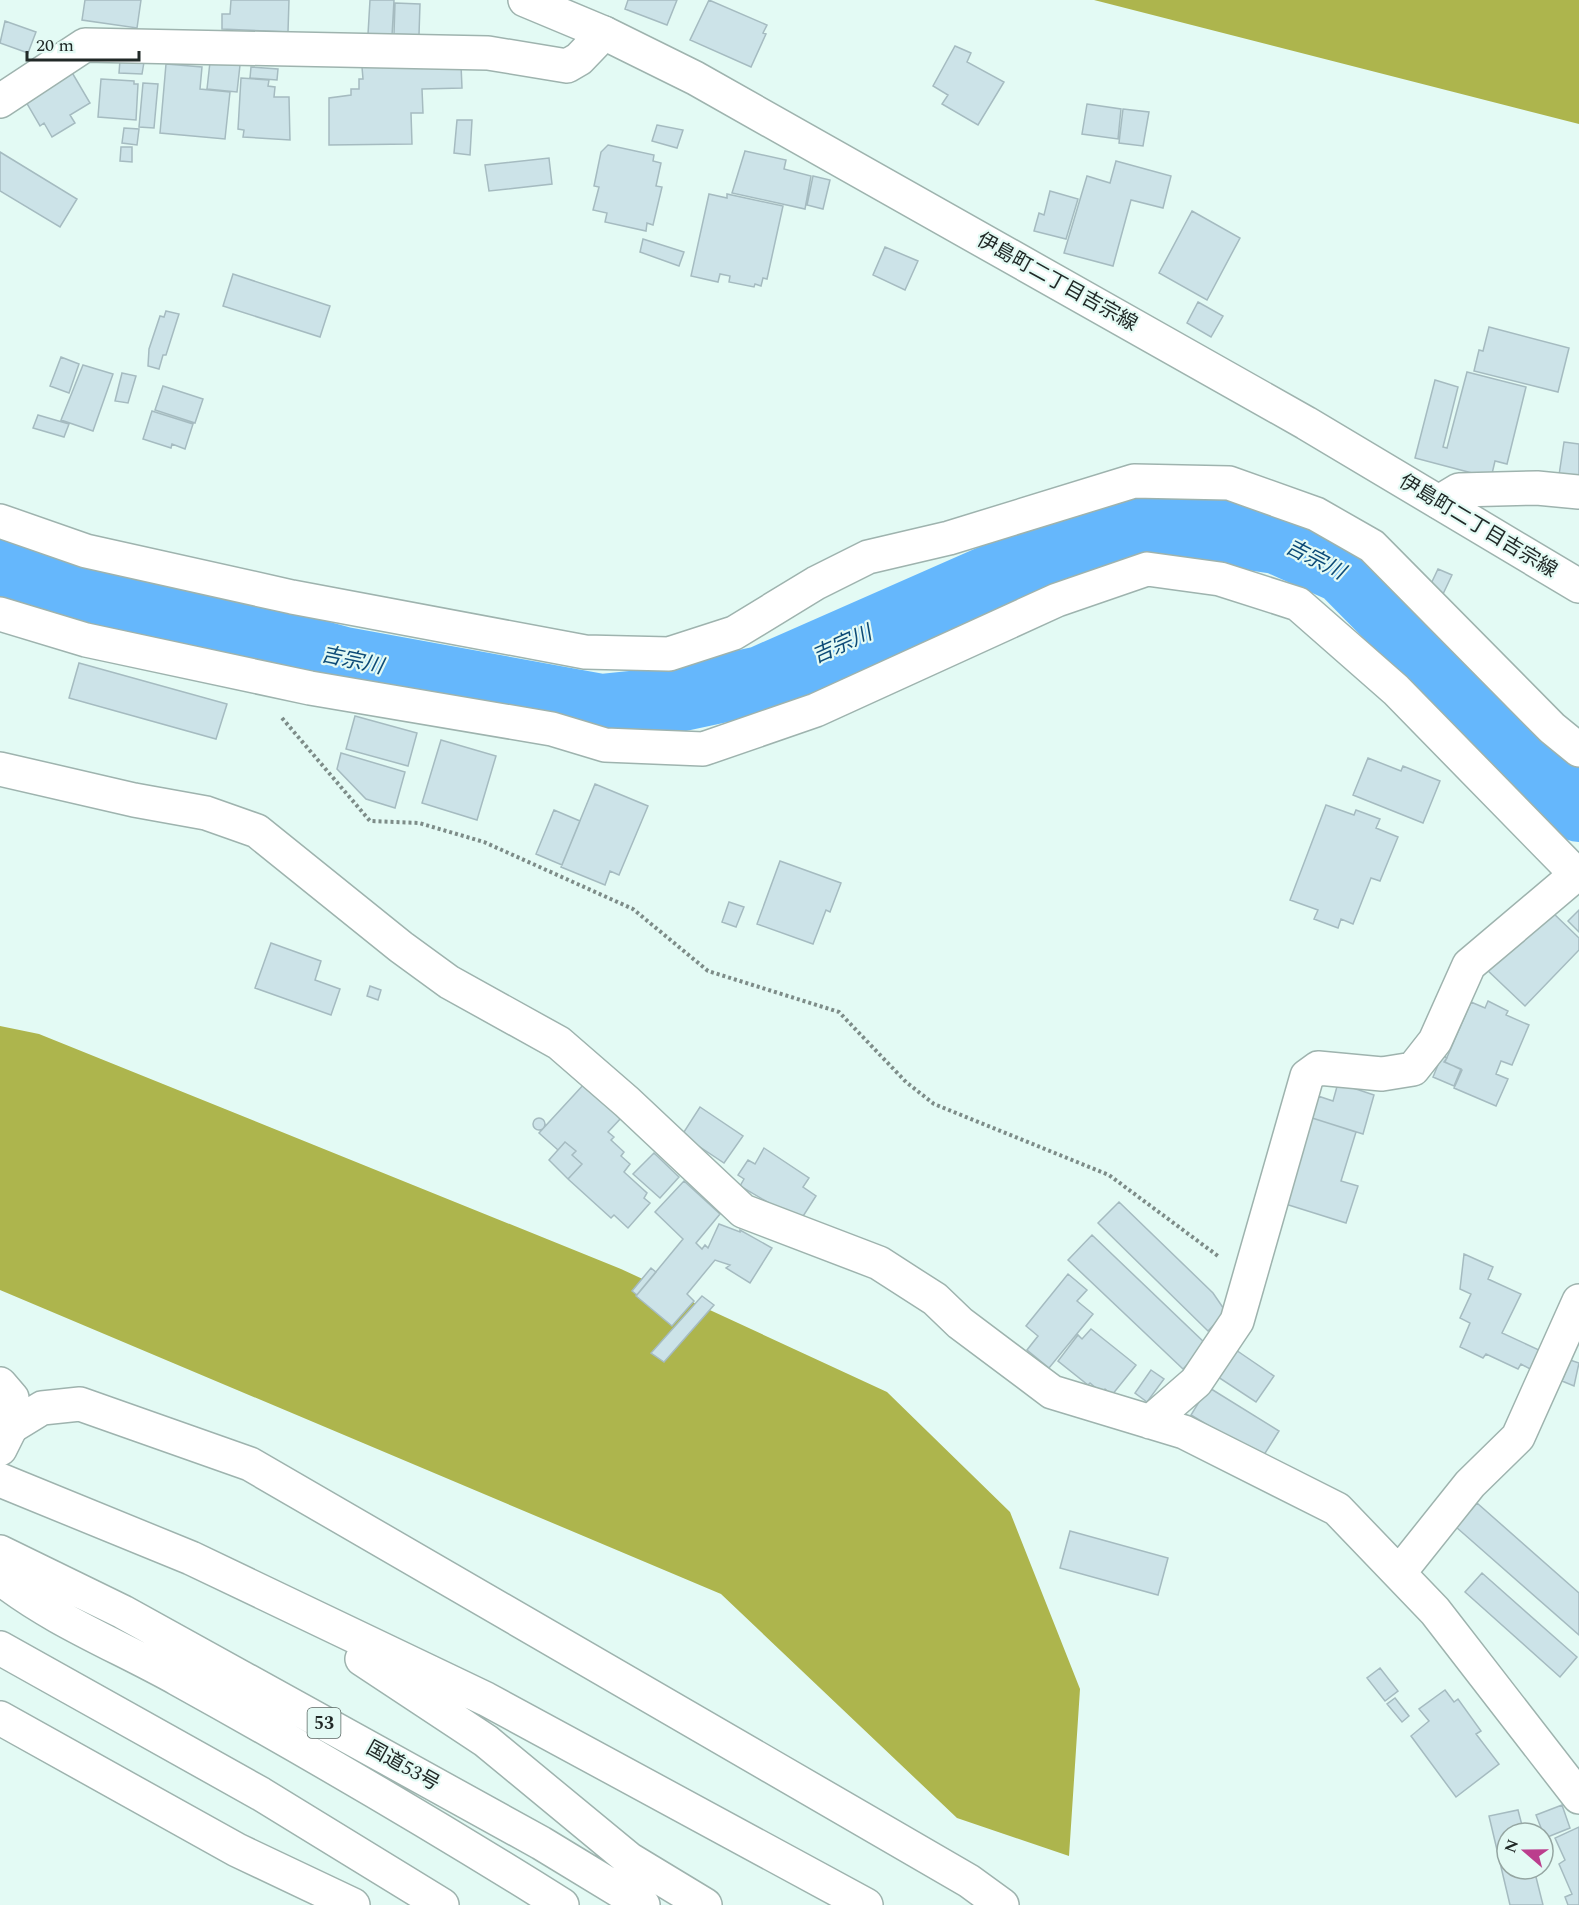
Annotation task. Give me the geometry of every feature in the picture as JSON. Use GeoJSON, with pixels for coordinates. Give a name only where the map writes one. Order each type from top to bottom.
{"type":"FeatureCollection","features":[{"type":"Feature","properties":{"kind":"main road","name":"伊島町二丁目吉宗線"},"geometry":{"type":"LineString","coordinates":[[525,0],[604,33],[695,78],[1306,423],[1579,586]]}},
{"type":"Feature","properties":{"kind":"main road"},"geometry":{"type":"LineString","coordinates":[[0,101],[85,45],[488,53],[567,66],[579,59],[604,33]]}},
{"type":"Feature","properties":{"kind":"main road"},"geometry":{"type":"LineString","coordinates":[[0,521],[86,551],[292,597],[585,652],[669,654],[735,633],[816,583],[868,557],[949,538],[1134,481],[1229,483],[1316,514],[1372,546],[1552,728],[1579,750]]}},
{"type":"Feature","properties":{"kind":"main road"},"geometry":{"type":"LineString","coordinates":[[1439,502],[1460,489],[1537,488],[1579,492]]}},
{"type":"Feature","properties":{"kind":"main road"},"geometry":{"type":"LineString","coordinates":[[0,614],[86,640],[268,679],[552,729],[605,745],[703,749],[816,710],[1057,600],[1147,569],[1220,579],[1298,604],[1396,690],[1578,875],[1469,966],[1435,1041],[1413,1070],[1382,1074],[1318,1068],[1307,1076],[1237,1321],[1196,1382],[1150,1422]]}},
{"type":"Feature","properties":{"kind":"main road"},"geometry":{"type":"LineString","coordinates":[[0,769],[134,800],[206,813],[257,831],[449,982],[559,1043],[627,1102],[743,1211],[879,1263],[935,1299],[960,1323],[1052,1392],[1184,1432],[1337,1509],[1436,1611],[1579,1797]]}},
{"type":"Feature","properties":{"kind":"main road"},"geometry":{"type":"LineString","coordinates":[[1399,1573],[1470,1484],[1518,1437],[1579,1301]]}},
{"type":"Feature","properties":{"kind":"main road"},"geometry":{"type":"LineString","coordinates":[[0,1384],[12,1398],[6,1438]]}},
{"type":"Feature","properties":{"kind":"main road"},"geometry":{"type":"LineString","coordinates":[[6,1438],[42,1408],[80,1404],[250,1464],[959,1875],[1002,1905]]}},
{"type":"Feature","properties":{"kind":"main road"},"geometry":{"type":"LineString","coordinates":[[0,1458],[9,1462],[11,1485],[191,1558],[486,1699],[866,1905]]}},
{"type":"Feature","properties":{"kind":"main road","name":"国道53号"},"geometry":{"type":"LineString","coordinates":[[0,1552],[133,1617],[541,1842],[643,1905]]}},
{"type":"Feature","properties":{"kind":"main road"},"geometry":{"type":"LineString","coordinates":[[191,1558],[249,1604],[367,1662],[476,1734],[629,1859],[705,1905]]}},
{"type":"Feature","properties":{"kind":"main road"},"geometry":{"type":"LineString","coordinates":[[0,1578],[24,1597],[177,1678],[453,1836],[562,1905]]}},
{"type":"Feature","properties":{"kind":"main road"},"geometry":{"type":"LineString","coordinates":[[0,1648],[261,1794],[442,1905]]}},
{"type":"Feature","properties":{"kind":"main road"},"geometry":{"type":"LineString","coordinates":[[0,1718],[237,1850],[353,1905]]}},
{"type":"Feature","properties":{"kind":"path"},"geometry":{"type":"LineString","coordinates":[[268,679],[284,723],[370,821],[419,823],[484,842],[633,909],[708,971],[839,1012],[906,1083],[934,1104],[1109,1174],[1212,1251],[1248,1283]]}},
{"type":"Feature","properties":{"kind":"green space"},"geometry":{"type":"Polygon","coordinates":[[[1094,0],[1579,0],[1579,124],[1094,0]]]}},
{"type":"Feature","properties":{"kind":"green space"},"geometry":{"type":"Polygon","coordinates":[[[0,1026],[39,1034],[621,1269],[887,1392],[1010,1512],[1080,1689],[1069,1856],[957,1818],[721,1594],[0,1290],[0,1026]]]}},
{"type":"Feature","properties":{"kind":"building"},"geometry":{"type":"Polygon","coordinates":[[[85,0],[141,0],[137,28],[82,20],[85,0]]]}},
{"type":"Feature","properties":{"kind":"building"},"geometry":{"type":"Polygon","coordinates":[[[231,0],[289,0],[288,32],[222,29],[222,14],[230,14],[231,0]]]}},
{"type":"Feature","properties":{"kind":"building"},"geometry":{"type":"Polygon","coordinates":[[[370,0],[394,0],[392,36],[368,34],[370,0]]]}},
{"type":"Feature","properties":{"kind":"building"},"geometry":{"type":"Polygon","coordinates":[[[628,0],[677,0],[667,25],[625,9],[628,0]]]}},
{"type":"Feature","properties":{"kind":"building"},"geometry":{"type":"Polygon","coordinates":[[[709,0],[767,25],[763,33],[766,34],[751,67],[690,40],[709,0]]]}},
{"type":"Feature","properties":{"kind":"building"},"geometry":{"type":"Polygon","coordinates":[[[395,3],[420,4],[419,35],[394,34],[395,3]]]}},
{"type":"Feature","properties":{"kind":"building"},"geometry":{"type":"Polygon","coordinates":[[[5,21],[36,32],[28,53],[0,43],[5,21]]]}},
{"type":"Feature","properties":{"kind":"building"},"geometry":{"type":"Polygon","coordinates":[[[955,46],[971,53],[967,62],[1004,82],[978,125],[942,104],[948,95],[933,86],[955,46]]]}},
{"type":"Feature","properties":{"kind":"building"},"geometry":{"type":"Polygon","coordinates":[[[120,60],[144,62],[142,74],[119,73],[120,60]]]}},
{"type":"Feature","properties":{"kind":"building"},"geometry":{"type":"Polygon","coordinates":[[[210,62],[240,65],[237,92],[207,89],[210,62]]]}},
{"type":"Feature","properties":{"kind":"building"},"geometry":{"type":"Polygon","coordinates":[[[67,64],[90,103],[70,115],[75,123],[52,137],[44,123],[40,126],[26,102],[67,64]]]}},
{"type":"Feature","properties":{"kind":"building"},"geometry":{"type":"Polygon","coordinates":[[[166,64],[202,67],[200,89],[230,92],[225,139],[160,133],[166,64]]]}},
{"type":"Feature","properties":{"kind":"building"},"geometry":{"type":"Polygon","coordinates":[[[461,65],[462,88],[422,89],[423,113],[411,113],[412,144],[329,145],[329,98],[351,95],[351,89],[359,89],[359,79],[363,79],[362,67],[461,65]]]}},
{"type":"Feature","properties":{"kind":"building"},"geometry":{"type":"Polygon","coordinates":[[[251,67],[278,69],[277,80],[250,78],[251,67]]]}},
{"type":"Feature","properties":{"kind":"building"},"geometry":{"type":"Polygon","coordinates":[[[241,78],[269,80],[268,86],[275,87],[274,97],[289,97],[290,140],[243,137],[244,130],[238,129],[241,78]]]}},
{"type":"Feature","properties":{"kind":"building"},"geometry":{"type":"Polygon","coordinates":[[[101,79],[134,81],[134,84],[138,84],[136,120],[98,117],[101,79]]]}},
{"type":"Feature","properties":{"kind":"building"},"geometry":{"type":"Polygon","coordinates":[[[143,83],[158,84],[154,128],[139,127],[143,83]]]}},
{"type":"Feature","properties":{"kind":"building"},"geometry":{"type":"Polygon","coordinates":[[[1087,104],[1121,109],[1118,139],[1082,134],[1087,104]]]}},
{"type":"Feature","properties":{"kind":"building"},"geometry":{"type":"Polygon","coordinates":[[[1123,109],[1149,112],[1143,146],[1119,143],[1123,109]]]}},
{"type":"Feature","properties":{"kind":"building"},"geometry":{"type":"Polygon","coordinates":[[[457,120],[472,120],[470,155],[454,153],[457,120]]]}},
{"type":"Feature","properties":{"kind":"building"},"geometry":{"type":"Polygon","coordinates":[[[657,125],[683,130],[677,148],[652,141],[657,125]]]}},
{"type":"Feature","properties":{"kind":"building"},"geometry":{"type":"Polygon","coordinates":[[[124,128],[139,129],[137,145],[122,143],[124,128]]]}},
{"type":"Feature","properties":{"kind":"building"},"geometry":{"type":"Polygon","coordinates":[[[608,145],[654,155],[653,161],[661,163],[656,186],[662,187],[653,225],[647,223],[646,231],[605,222],[607,213],[593,210],[599,187],[594,186],[601,152],[608,145]]]}},
{"type":"Feature","properties":{"kind":"building"},"geometry":{"type":"Polygon","coordinates":[[[121,147],[132,147],[132,162],[120,161],[121,147]]]}},
{"type":"Feature","properties":{"kind":"building"},"geometry":{"type":"Polygon","coordinates":[[[745,151],[786,160],[784,169],[811,176],[805,209],[732,193],[745,151]]]}},
{"type":"Feature","properties":{"kind":"building"},"geometry":{"type":"Polygon","coordinates":[[[0,152],[77,199],[60,227],[0,191],[0,152]]]}},
{"type":"Feature","properties":{"kind":"building"},"geometry":{"type":"Polygon","coordinates":[[[549,158],[552,184],[489,191],[485,165],[549,158]]]}},
{"type":"Feature","properties":{"kind":"building"},"geometry":{"type":"Polygon","coordinates":[[[1116,161],[1171,176],[1163,208],[1131,200],[1113,266],[1064,253],[1087,176],[1110,183],[1116,161]]]}},
{"type":"Feature","properties":{"kind":"building"},"geometry":{"type":"Polygon","coordinates":[[[813,176],[830,180],[823,209],[807,205],[813,176]]]}},
{"type":"Feature","properties":{"kind":"building"},"geometry":{"type":"Polygon","coordinates":[[[1050,191],[1078,199],[1066,239],[1034,231],[1039,213],[1044,215],[1050,191]]]}},
{"type":"Feature","properties":{"kind":"building"},"geometry":{"type":"Polygon","coordinates":[[[709,194],[727,198],[727,194],[783,206],[767,279],[763,278],[761,286],[755,284],[754,287],[729,282],[730,276],[720,274],[718,282],[691,276],[709,194]]]}},
{"type":"Feature","properties":{"kind":"building"},"geometry":{"type":"Polygon","coordinates":[[[1192,211],[1240,238],[1207,300],[1159,273],[1192,211]]]}},
{"type":"Feature","properties":{"kind":"building"},"geometry":{"type":"Polygon","coordinates":[[[643,239],[684,252],[679,266],[640,252],[643,239]]]}},
{"type":"Feature","properties":{"kind":"building"},"geometry":{"type":"Polygon","coordinates":[[[885,247],[918,261],[905,290],[873,275],[885,247]]]}},
{"type":"Feature","properties":{"kind":"building"},"geometry":{"type":"Polygon","coordinates":[[[233,274],[330,306],[320,337],[223,306],[233,274]]]}},
{"type":"Feature","properties":{"kind":"building"},"geometry":{"type":"Polygon","coordinates":[[[1198,302],[1223,316],[1211,337],[1187,323],[1198,302]]]}},
{"type":"Feature","properties":{"kind":"building"},"geometry":{"type":"Polygon","coordinates":[[[166,311],[179,314],[159,369],[148,366],[149,349],[160,316],[164,317],[166,311]]]}},
{"type":"Feature","properties":{"kind":"building"},"geometry":{"type":"Polygon","coordinates":[[[1489,327],[1569,348],[1558,392],[1474,371],[1479,350],[1483,351],[1489,327]]]}},
{"type":"Feature","properties":{"kind":"building"},"geometry":{"type":"Polygon","coordinates":[[[61,357],[79,364],[69,393],[50,386],[61,357]]]}},
{"type":"Feature","properties":{"kind":"building"},"geometry":{"type":"Polygon","coordinates":[[[83,365],[113,374],[93,431],[61,420],[83,365]]]}},
{"type":"Feature","properties":{"kind":"building"},"geometry":{"type":"Polygon","coordinates":[[[1467,372],[1526,387],[1507,464],[1495,461],[1491,478],[1415,458],[1435,380],[1458,387],[1443,447],[1447,448],[1467,372]]]}},
{"type":"Feature","properties":{"kind":"building"},"geometry":{"type":"Polygon","coordinates":[[[122,373],[136,376],[128,403],[115,401],[122,373]]]}},
{"type":"Feature","properties":{"kind":"building"},"geometry":{"type":"Polygon","coordinates":[[[163,386],[203,399],[195,423],[155,410],[163,386]]]}},
{"type":"Feature","properties":{"kind":"building"},"geometry":{"type":"Polygon","coordinates":[[[152,411],[193,424],[185,449],[172,444],[171,448],[143,439],[152,411]]]}},
{"type":"Feature","properties":{"kind":"building"},"geometry":{"type":"Polygon","coordinates":[[[38,415],[69,424],[64,437],[33,428],[38,415]]]}},
{"type":"Feature","properties":{"kind":"building"},"geometry":{"type":"Polygon","coordinates":[[[1564,442],[1579,444],[1579,477],[1559,475],[1564,442]]]}},
{"type":"Feature","properties":{"kind":"building"},"geometry":{"type":"Polygon","coordinates":[[[1438,569],[1452,575],[1443,594],[1429,588],[1438,569]]]}},
{"type":"Feature","properties":{"kind":"building"},"geometry":{"type":"Polygon","coordinates":[[[79,663],[227,704],[216,739],[69,698],[79,663]]]}},
{"type":"Feature","properties":{"kind":"building"},"geometry":{"type":"Polygon","coordinates":[[[355,716],[417,733],[408,766],[346,749],[355,716]]]}},
{"type":"Feature","properties":{"kind":"building"},"geometry":{"type":"Polygon","coordinates":[[[441,740],[496,756],[477,820],[422,803],[441,740]]]}},
{"type":"Feature","properties":{"kind":"building"},"geometry":{"type":"Polygon","coordinates":[[[341,753],[405,772],[395,808],[366,799],[337,769],[341,753]]]}},
{"type":"Feature","properties":{"kind":"building"},"geometry":{"type":"Polygon","coordinates":[[[1368,758],[1401,771],[1403,766],[1440,781],[1423,823],[1353,795],[1368,758]]]}},
{"type":"Feature","properties":{"kind":"building"},"geometry":{"type":"Polygon","coordinates":[[[595,784],[648,806],[619,875],[610,871],[605,885],[561,867],[595,784]]]}},
{"type":"Feature","properties":{"kind":"building"},"geometry":{"type":"Polygon","coordinates":[[[1326,805],[1354,815],[1356,810],[1380,819],[1376,828],[1398,837],[1380,881],[1371,878],[1353,924],[1341,919],[1338,928],[1314,919],[1318,910],[1290,900],[1326,805]]]}},
{"type":"Feature","properties":{"kind":"building"},"geometry":{"type":"Polygon","coordinates":[[[554,810],[580,821],[562,865],[536,854],[554,810]]]}},
{"type":"Feature","properties":{"kind":"building"},"geometry":{"type":"Polygon","coordinates":[[[780,861],[841,883],[830,912],[826,910],[813,944],[757,924],[780,861]]]}},
{"type":"Feature","properties":{"kind":"building"},"geometry":{"type":"Polygon","coordinates":[[[729,902],[744,907],[736,927],[722,922],[729,902]]]}},
{"type":"Feature","properties":{"kind":"building"},"geometry":{"type":"Polygon","coordinates":[[[1579,910],[1579,932],[1568,921],[1579,910]]]}},
{"type":"Feature","properties":{"kind":"building"},"geometry":{"type":"Polygon","coordinates":[[[1552,912],[1579,938],[1579,950],[1525,1006],[1484,967],[1552,912]]]}},
{"type":"Feature","properties":{"kind":"building"},"geometry":{"type":"Polygon","coordinates":[[[271,943],[321,961],[315,980],[340,989],[331,1015],[255,988],[271,943]]]}},
{"type":"Feature","properties":{"kind":"building"},"geometry":{"type":"Polygon","coordinates":[[[370,986],[381,990],[378,1000],[367,996],[370,986]]]}},
{"type":"Feature","properties":{"kind":"building"},"geometry":{"type":"Polygon","coordinates":[[[1488,1001],[1508,1011],[1506,1015],[1529,1025],[1512,1065],[1501,1061],[1496,1074],[1508,1079],[1496,1106],[1454,1088],[1462,1070],[1445,1062],[1471,1002],[1485,1008],[1488,1001]]]}},
{"type":"Feature","properties":{"kind":"building"},"geometry":{"type":"Polygon","coordinates":[[[1442,1055],[1447,1058],[1444,1062],[1461,1069],[1454,1086],[1433,1077],[1442,1055]]]}},
{"type":"Feature","properties":{"kind":"building"},"geometry":{"type":"Polygon","coordinates":[[[585,1083],[622,1117],[608,1132],[614,1137],[611,1140],[624,1152],[621,1156],[630,1164],[624,1172],[647,1193],[644,1198],[650,1203],[628,1228],[614,1215],[611,1218],[568,1179],[582,1164],[572,1155],[576,1151],[565,1142],[558,1150],[539,1133],[585,1083]]]}},
{"type":"Feature","properties":{"kind":"building"},"geometry":{"type":"Polygon","coordinates":[[[1338,1083],[1374,1095],[1363,1134],[1312,1118],[1318,1096],[1333,1101],[1338,1083]]]}},
{"type":"Feature","properties":{"kind":"building"},"geometry":{"type":"Polygon","coordinates":[[[700,1107],[743,1136],[724,1163],[682,1135],[700,1107]]]}},
{"type":"Feature","properties":{"kind":"building"},"geometry":{"type":"Polygon","coordinates":[[[1306,1116],[1356,1132],[1341,1181],[1358,1186],[1346,1223],[1279,1202],[1306,1116]]]}},
{"type":"Feature","properties":{"kind":"building"},"geometry":{"type":"Polygon","coordinates":[[[541,1118],[545,1124],[541,1130],[537,1130],[533,1122],[541,1118]]]}},
{"type":"Feature","properties":{"kind":"building"},"geometry":{"type":"Polygon","coordinates":[[[565,1142],[576,1151],[572,1155],[582,1164],[568,1179],[549,1160],[565,1142]]]}},
{"type":"Feature","properties":{"kind":"building"},"geometry":{"type":"Polygon","coordinates":[[[764,1148],[809,1178],[803,1187],[816,1196],[800,1221],[740,1186],[744,1179],[738,1175],[748,1160],[755,1164],[764,1148]]]}},
{"type":"Feature","properties":{"kind":"building"},"geometry":{"type":"Polygon","coordinates":[[[654,1153],[679,1177],[660,1198],[633,1174],[654,1153]]]}},
{"type":"Feature","properties":{"kind":"building"},"geometry":{"type":"Polygon","coordinates":[[[684,1181],[720,1214],[696,1243],[702,1249],[705,1245],[708,1248],[719,1224],[740,1232],[740,1230],[772,1248],[750,1283],[726,1268],[730,1265],[715,1260],[687,1294],[694,1301],[672,1326],[636,1296],[683,1239],[655,1212],[684,1181]]]}},
{"type":"Feature","properties":{"kind":"building"},"geometry":{"type":"Polygon","coordinates":[[[1119,1202],[1213,1293],[1226,1312],[1208,1331],[1098,1223],[1119,1202]]]}},
{"type":"Feature","properties":{"kind":"building"},"geometry":{"type":"Polygon","coordinates":[[[1092,1235],[1207,1345],[1183,1369],[1068,1260],[1092,1235]]]}},
{"type":"Feature","properties":{"kind":"building"},"geometry":{"type":"Polygon","coordinates":[[[1464,1254],[1493,1267],[1488,1279],[1521,1294],[1502,1333],[1539,1350],[1530,1369],[1521,1364],[1518,1369],[1486,1354],[1483,1358],[1460,1347],[1470,1323],[1460,1318],[1471,1294],[1460,1289],[1464,1254]]]}},
{"type":"Feature","properties":{"kind":"building"},"geometry":{"type":"Polygon","coordinates":[[[651,1268],[656,1272],[637,1295],[632,1291],[651,1268]]]}},
{"type":"Feature","properties":{"kind":"building"},"geometry":{"type":"Polygon","coordinates":[[[1068,1274],[1087,1290],[1077,1301],[1093,1314],[1049,1368],[1027,1350],[1038,1336],[1026,1326],[1068,1274]]]}},
{"type":"Feature","properties":{"kind":"building"},"geometry":{"type":"Polygon","coordinates":[[[702,1296],[714,1305],[664,1362],[651,1353],[702,1296]]]}},
{"type":"Feature","properties":{"kind":"building"},"geometry":{"type":"Polygon","coordinates":[[[1091,1329],[1136,1365],[1112,1395],[1105,1389],[1102,1393],[1090,1383],[1088,1385],[1058,1361],[1078,1335],[1082,1339],[1091,1329]]]}},
{"type":"Feature","properties":{"kind":"building"},"geometry":{"type":"Polygon","coordinates":[[[1233,1348],[1274,1376],[1256,1402],[1215,1375],[1233,1348]]]}},
{"type":"Feature","properties":{"kind":"building"},"geometry":{"type":"Polygon","coordinates":[[[1570,1360],[1579,1363],[1574,1386],[1562,1381],[1570,1360]]]}},
{"type":"Feature","properties":{"kind":"building"},"geometry":{"type":"Polygon","coordinates":[[[1151,1370],[1164,1379],[1147,1402],[1135,1393],[1151,1370]]]}},
{"type":"Feature","properties":{"kind":"building"},"geometry":{"type":"Polygon","coordinates":[[[1208,1387],[1279,1431],[1262,1458],[1191,1415],[1208,1387]]]}},
{"type":"Feature","properties":{"kind":"building"},"geometry":{"type":"Polygon","coordinates":[[[1477,1503],[1579,1593],[1579,1635],[1456,1527],[1477,1503]]]}},
{"type":"Feature","properties":{"kind":"building"},"geometry":{"type":"Polygon","coordinates":[[[1070,1531],[1168,1558],[1158,1595],[1060,1568],[1070,1531]]]}},
{"type":"Feature","properties":{"kind":"building"},"geometry":{"type":"Polygon","coordinates":[[[1482,1573],[1577,1657],[1560,1677],[1465,1592],[1482,1573]]]}},
{"type":"Feature","properties":{"kind":"building"},"geometry":{"type":"Polygon","coordinates":[[[1380,1668],[1398,1691],[1385,1701],[1367,1678],[1380,1668]]]}},
{"type":"Feature","properties":{"kind":"building"},"geometry":{"type":"Polygon","coordinates":[[[1445,1690],[1454,1702],[1458,1699],[1481,1731],[1476,1734],[1499,1764],[1456,1797],[1411,1736],[1429,1721],[1419,1709],[1445,1690]]]}},
{"type":"Feature","properties":{"kind":"building"},"geometry":{"type":"Polygon","coordinates":[[[1395,1698],[1409,1716],[1402,1722],[1387,1704],[1395,1698]]]}},
{"type":"Feature","properties":{"kind":"building"},"geometry":{"type":"Polygon","coordinates":[[[1562,1805],[1570,1828],[1555,1834],[1555,1821],[1538,1821],[1536,1815],[1562,1805]]]}},
{"type":"Feature","properties":{"kind":"building"},"geometry":{"type":"Polygon","coordinates":[[[1518,1810],[1521,1821],[1495,1821],[1495,1841],[1489,1816],[1518,1810]]]}},
{"type":"Feature","properties":{"kind":"building"},"geometry":{"type":"Polygon","coordinates":[[[1579,1827],[1579,1905],[1568,1905],[1565,1897],[1572,1894],[1559,1864],[1565,1860],[1555,1838],[1579,1827]]]}},
{"type":"Feature","properties":{"kind":"building"},"geometry":{"type":"Polygon","coordinates":[[[1504,1881],[1537,1881],[1543,1905],[1510,1905],[1504,1881]]]}},
{"type":"Feature","properties":{"kind":"waterway","name":"吉宗川"},"geometry":{"type":"LineString","coordinates":[[0,567],[344,661],[601,708],[659,702],[761,680],[1036,559],[1137,524],[1210,530],[1277,540],[1344,570],[1579,808]]}}]}
